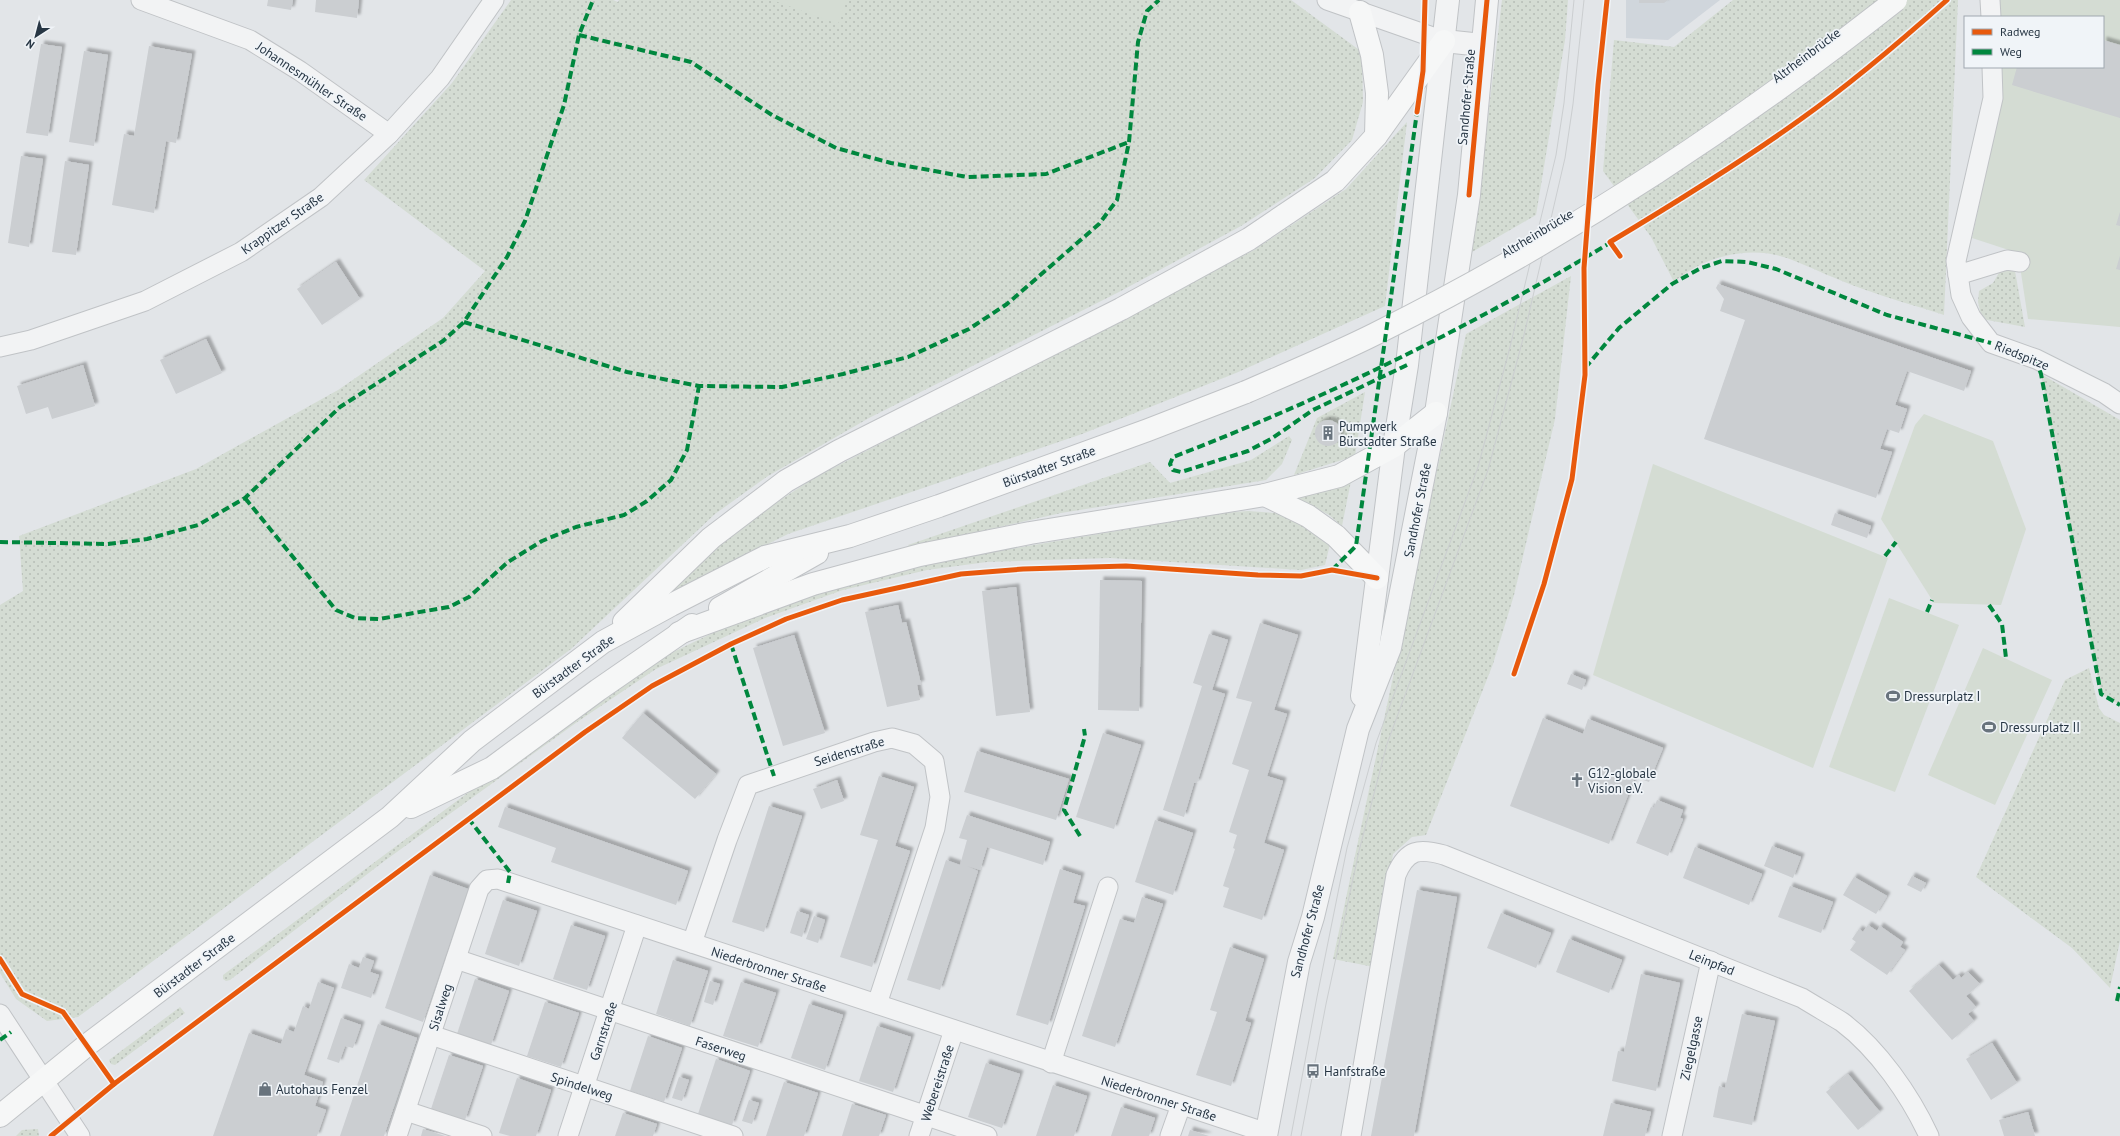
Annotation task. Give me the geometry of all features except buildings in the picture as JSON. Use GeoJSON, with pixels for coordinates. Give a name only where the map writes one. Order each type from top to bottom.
{"type":"FeatureCollection","features":[{"type":"Feature","properties":{"kind":"main road","name":"Altrheinbrücke"},"geometry":{"type":"LineString","coordinates":[[1246,392],[1374,335],[1496,271],[1576,223],[1739,118],[1841,43],[1896,0]]}},
{"type":"Feature","properties":{"kind":"main road"},"geometry":{"type":"LineString","coordinates":[[1360,12],[1372,55],[1377,93],[1376,136]]}},
{"type":"Feature","properties":{"kind":"main road"},"geometry":{"type":"LineString","coordinates":[[602,642],[711,538],[786,481],[839,451],[1121,309],[1249,239],[1335,181],[1376,136],[1444,41]]}},
{"type":"Feature","properties":{"kind":"main road","name":"Bürstadter Straße"},"geometry":{"type":"LineString","coordinates":[[0,1116],[87,1045],[390,817],[472,741],[602,642],[671,605],[765,558],[850,536],[1133,436],[1246,392]]}},
{"type":"Feature","properties":{"kind":"main road"},"geometry":{"type":"LineString","coordinates":[[679,633],[813,584],[920,555],[1030,533],[1265,495],[1339,476],[1394,446],[1436,414]]}},
{"type":"Feature","properties":{"kind":"main road"},"geometry":{"type":"LineString","coordinates":[[1265,495],[1308,516],[1336,536],[1377,578]]}},
{"type":"Feature","properties":{"kind":"main road","name":"Bürstadter Straße"},"geometry":{"type":"LineString","coordinates":[[390,817],[492,768],[679,633],[776,574],[850,536]]}},
{"type":"Feature","properties":{"kind":"street","name":"Johannesmühler Straße"},"geometry":{"type":"LineString","coordinates":[[141,0],[250,40],[300,71],[389,134]]}},
{"type":"Feature","properties":{"kind":"street","name":"Krappitzer Straße"},"geometry":{"type":"LineString","coordinates":[[0,347],[31,340],[145,301],[242,252],[320,197],[389,134],[440,78],[494,0]]}},
{"type":"Feature","properties":{"kind":"street"},"geometry":{"type":"LineString","coordinates":[[1327,0],[1444,41],[1482,45]]}},
{"type":"Feature","properties":{"kind":"street","name":"Sandhofer Straße"},"geometry":{"type":"LineString","coordinates":[[1267,1135],[1293,987],[1313,916],[1358,729],[1394,446],[1407,365],[1448,0]]}},
{"type":"Feature","properties":{"kind":"street","name":"Sandhofer Straße"},"geometry":{"type":"LineString","coordinates":[[1358,729],[1390,648],[1436,414],[1469,195],[1487,0]]}},
{"type":"Feature","properties":{"kind":"street"},"geometry":{"type":"LineString","coordinates":[[1990,0],[1991,16]]}},
{"type":"Feature","properties":{"kind":"street","name":"Riedspitze"},"geometry":{"type":"LineString","coordinates":[[1992,68],[1992,98],[1956,261],[1961,295],[1971,317],[1991,343],[2036,359],[2104,393],[2120,404]]}},
{"type":"Feature","properties":{"kind":"street"},"geometry":{"type":"LineString","coordinates":[[1958,275],[2007,260],[2020,262]]}},
{"type":"Feature","properties":{"kind":"street","name":"Seidenstraße"},"geometry":{"type":"LineString","coordinates":[[692,943],[748,785],[874,742],[892,738],[914,744],[934,761],[940,797],[935,828],[877,1004]]}},
{"type":"Feature","properties":{"kind":"street","name":"Leinpfad"},"geometry":{"type":"LineString","coordinates":[[1350,1136],[1396,875],[1402,862],[1412,853],[1425,850],[1444,855],[1802,998],[1842,1023],[1882,1059],[1922,1122],[1929,1136]]}},
{"type":"Feature","properties":{"kind":"street","name":"Niederbronner Straße"},"geometry":{"type":"LineString","coordinates":[[487,880],[498,879],[1181,1105],[1267,1135]]}},
{"type":"Feature","properties":{"kind":"street","name":"Sisalweg"},"geometry":{"type":"LineString","coordinates":[[397,1136],[479,889],[487,880]]}},
{"type":"Feature","properties":{"kind":"street"},"geometry":{"type":"LineString","coordinates":[[1051,1063],[1108,887]]}},
{"type":"Feature","properties":{"kind":"street","name":"Garnstraße"},"geometry":{"type":"LineString","coordinates":[[568,1136],[638,925]]}},
{"type":"Feature","properties":{"kind":"street","name":"Faserweg"},"geometry":{"type":"LineString","coordinates":[[456,959],[987,1136]]}},
{"type":"Feature","properties":{"kind":"street","name":"Ziegelgasse"},"geometry":{"type":"LineString","coordinates":[[1672,1136],[1710,961]]}},
{"type":"Feature","properties":{"kind":"street"},"geometry":{"type":"LineString","coordinates":[[0,1014],[80,1136]]}},
{"type":"Feature","properties":{"kind":"street","name":"Webereistraße"},"geometry":{"type":"LineString","coordinates":[[919,1136],[954,1030]]}},
{"type":"Feature","properties":{"kind":"street","name":"Spindelweg"},"geometry":{"type":"LineString","coordinates":[[431,1035],[733,1136]]}},
{"type":"Feature","properties":{"kind":"street"},"geometry":{"type":"LineString","coordinates":[[1170,1136],[1181,1105]]}},
{"type":"Feature","properties":{"kind":"street"},"geometry":{"type":"LineString","coordinates":[[406,1110],[482,1136]]}},
{"type":"Feature","properties":{"kind":"shaded area"},"geometry":{"type":"Polygon","coordinates":[[[511,0],[613,0],[618,2],[619,0],[1291,0],[1362,52],[1363,102],[1352,140],[1315,178],[1241,226],[1119,292],[869,418],[768,476],[715,514],[571,649],[78,1017],[47,1021],[16,999],[0,973],[0,605],[23,591],[19,536],[196,469],[338,390],[443,318],[485,271],[364,180],[452,83],[511,0]]]}},
{"type":"Feature","properties":{"kind":"shaded area"},"geometry":{"type":"Polygon","coordinates":[[[772,0],[847,0],[838,24],[772,0]]]}},
{"type":"Feature","properties":{"kind":"shaded area"},"geometry":{"type":"Polygon","coordinates":[[[1502,0],[1568,0],[1565,40],[1536,215],[1472,252],[1502,0]]]}},
{"type":"Feature","properties":{"kind":"shaded area"},"geometry":{"type":"Polygon","coordinates":[[[1626,0],[1720,0],[1668,40],[1626,38],[1626,0]]]}},
{"type":"Feature","properties":{"kind":"shaded area"},"geometry":{"type":"Polygon","coordinates":[[[1733,0],[1958,0],[1944,315],[1873,293],[1787,258],[1772,254],[1742,253],[1728,255],[1699,265],[1674,282],[1651,237],[1603,171],[1614,40],[1674,47],[1733,0]]]}},
{"type":"Feature","properties":{"kind":"shaded area"},"geometry":{"type":"Polygon","coordinates":[[[1999,0],[2120,0],[2120,327],[2028,319],[2018,253],[1972,238],[2003,93],[2002,68],[2104,68],[2104,16],[2000,16],[1999,0]]]}},
{"type":"Feature","properties":{"kind":"shaded area"},"geometry":{"type":"Polygon","coordinates":[[[1407,122],[1385,306],[1236,373],[1082,434],[788,534],[667,594],[736,529],[814,478],[1254,250],[1346,189],[1407,122]]]}},
{"type":"Feature","properties":{"kind":"shaded area"},"geometry":{"type":"Polygon","coordinates":[[[2000,271],[2015,271],[2025,327],[1982,319],[1978,302],[1979,291],[1993,283],[2000,271]]]}},
{"type":"Feature","properties":{"kind":"shaded area"},"geometry":{"type":"Polygon","coordinates":[[[1571,276],[1555,419],[1514,595],[1493,664],[1426,835],[1412,837],[1393,854],[1374,967],[1333,959],[1466,334],[1571,276]]]}},
{"type":"Feature","properties":{"kind":"shaded area"},"geometry":{"type":"Polygon","coordinates":[[[2041,374],[2120,420],[2120,705],[2101,694],[2041,374]]]}},
{"type":"Feature","properties":{"kind":"shaded area"},"geometry":{"type":"Polygon","coordinates":[[[1365,392],[1355,456],[1294,475],[1317,418],[1365,392]]]}},
{"type":"Feature","properties":{"kind":"shaded area"},"geometry":{"type":"Polygon","coordinates":[[[1924,414],[1993,441],[2026,529],[2001,605],[1934,603],[1881,519],[1915,425],[1924,414]]]}},
{"type":"Feature","properties":{"kind":"shaded area"},"geometry":{"type":"Polygon","coordinates":[[[1289,436],[1292,440],[1282,464],[1266,480],[1061,513],[910,547],[908,545],[1150,462],[1170,483],[1251,460],[1289,436]]]}},
{"type":"Feature","properties":{"kind":"shaded area"},"geometry":{"type":"Polygon","coordinates":[[[1653,464],[1888,558],[1813,768],[1593,675],[1653,464]]]}},
{"type":"Feature","properties":{"kind":"shaded area"},"geometry":{"type":"Polygon","coordinates":[[[1351,481],[1342,526],[1329,515],[1296,497],[1351,481]]]}},
{"type":"Feature","properties":{"kind":"shaded area"},"geometry":{"type":"Polygon","coordinates":[[[1248,511],[1275,513],[1294,518],[1330,544],[1325,565],[1301,570],[1110,558],[987,562],[927,570],[843,590],[765,618],[656,669],[580,720],[383,862],[230,980],[226,981],[223,979],[223,975],[587,704],[629,676],[673,652],[740,620],[804,595],[953,556],[1016,548],[1222,513],[1248,511]]]}},
{"type":"Feature","properties":{"kind":"shaded area","name":"Dressurplatz I"},"geometry":{"type":"Polygon","coordinates":[[[1889,598],[1959,625],[1895,792],[1829,767],[1889,598]]]}},
{"type":"Feature","properties":{"kind":"shaded area","name":"Dressurplatz II"},"geometry":{"type":"Polygon","coordinates":[[[1983,648],[2052,680],[1995,805],[1928,775],[1983,648]]]}},
{"type":"Feature","properties":{"kind":"shaded area"},"geometry":{"type":"Polygon","coordinates":[[[2089,668],[2099,708],[2104,715],[2120,723],[2120,941],[2110,988],[2072,948],[1976,877],[2065,680],[2089,668]]]}},
{"type":"Feature","properties":{"kind":"shaded area"},"geometry":{"type":"Polygon","coordinates":[[[180,1007],[185,1013],[115,1065],[111,1064],[109,1060],[180,1007]]]}},
{"type":"Feature","properties":{"kind":"shaded area"},"geometry":{"type":"Polygon","coordinates":[[[38,1129],[39,1136],[16,1136],[22,1130],[38,1129]]]}},
{"type":"Feature","properties":{"kind":"tram line"},"geometry":{"type":"LineString","coordinates":[[1291,1136],[1347,848],[1376,743],[1478,467],[1510,347],[1556,155],[1564,103],[1574,0]]}},
{"type":"Feature","properties":{"kind":"tram line"},"geometry":{"type":"LineString","coordinates":[[1301,1136],[1326,1004],[1359,851],[1387,744],[1488,470],[1524,335],[1565,158],[1573,104],[1584,0]]}},
{"type":"Feature","properties":{"kind":"marked path"},"geometry":{"type":"LineString","coordinates":[[0,542],[108,544],[147,539],[198,525],[245,498],[340,407],[443,341],[464,322],[507,257],[525,221],[564,105],[579,35],[593,0]]}},
{"type":"Feature","properties":{"kind":"marked path"},"geometry":{"type":"LineString","coordinates":[[464,322],[627,372],[699,386],[782,387],[843,374],[908,357],[969,329],[1007,304],[1099,224],[1117,200],[1129,142],[1138,42],[1147,11],[1159,0]]}},
{"type":"Feature","properties":{"kind":"marked path"},"geometry":{"type":"LineString","coordinates":[[579,35],[691,62],[772,115],[836,148],[891,163],[967,177],[1046,174],[1129,142]]}},
{"type":"Feature","properties":{"kind":"marked path"},"geometry":{"type":"LineString","coordinates":[[1332,570],[1356,546],[1417,112]]}},
{"type":"Feature","properties":{"kind":"marked path"},"geometry":{"type":"LineString","coordinates":[[1407,365],[1313,410],[1271,439],[1248,451],[1181,472],[1173,470],[1170,464],[1173,457],[1287,410],[1398,359],[1507,302],[1613,241]]}},
{"type":"Feature","properties":{"kind":"marked path"},"geometry":{"type":"LineString","coordinates":[[1585,368],[1619,328],[1672,284],[1701,268],[1722,261],[1747,262],[1776,269],[1887,315],[1991,343]]}},
{"type":"Feature","properties":{"kind":"marked path"},"geometry":{"type":"LineString","coordinates":[[2036,359],[2041,374],[2101,694],[2120,705]]}},
{"type":"Feature","properties":{"kind":"marked path"},"geometry":{"type":"LineString","coordinates":[[245,498],[336,610],[355,618],[379,619],[449,607],[469,597],[508,562],[542,541],[576,527],[624,515],[647,501],[671,480],[687,450],[699,386]]}},
{"type":"Feature","properties":{"kind":"marked path"},"geometry":{"type":"LineString","coordinates":[[1885,556],[1896,542]]}},
{"type":"Feature","properties":{"kind":"marked path"},"geometry":{"type":"LineString","coordinates":[[1927,612],[1932,600]]}},
{"type":"Feature","properties":{"kind":"marked path"},"geometry":{"type":"LineString","coordinates":[[1989,605],[2002,624],[2006,658]]}},
{"type":"Feature","properties":{"kind":"marked path"},"geometry":{"type":"LineString","coordinates":[[731,644],[774,776]]}},
{"type":"Feature","properties":{"kind":"marked path"},"geometry":{"type":"LineString","coordinates":[[1080,836],[1064,810],[1085,736],[1084,729]]}},
{"type":"Feature","properties":{"kind":"marked path"},"geometry":{"type":"LineString","coordinates":[[468,818],[510,872],[508,883]]}},
{"type":"Feature","properties":{"kind":"marked path"},"geometry":{"type":"LineString","coordinates":[[2117,1001],[2120,987]]}},
{"type":"Feature","properties":{"kind":"marked path"},"geometry":{"type":"LineString","coordinates":[[0,1040],[11,1032]]}},
{"type":"Feature","properties":{"kind":"cycle path"},"geometry":{"type":"LineString","coordinates":[[1417,112],[1423,71],[1425,0]]}},
{"type":"Feature","properties":{"kind":"cycle path"},"geometry":{"type":"LineString","coordinates":[[1469,195],[1487,0]]}},
{"type":"Feature","properties":{"kind":"cycle path"},"geometry":{"type":"LineString","coordinates":[[1514,674],[1544,584],[1572,479],[1585,375],[1584,268],[1598,85],[1607,0]]}},
{"type":"Feature","properties":{"kind":"cycle path"},"geometry":{"type":"LineString","coordinates":[[1620,256],[1610,242],[1659,213],[1755,151],[1801,119],[1876,62],[1947,0]]}},
{"type":"Feature","properties":{"kind":"cycle path"},"geometry":{"type":"LineString","coordinates":[[51,1136],[114,1084],[585,732],[652,686],[731,644],[786,619],[842,600],[961,574],[1023,569],[1126,566],[1258,575],[1301,576],[1332,570],[1377,578]]}},
{"type":"Feature","properties":{"kind":"cycle path"},"geometry":{"type":"LineString","coordinates":[[0,959],[22,994],[63,1012],[114,1084]]}},
{"type":"Feature","properties":{"kind":"place","name":"Pumpwerk Bürstadter Straße"},"geometry":{"type":"Point","coordinates":[1328,433]}},
{"type":"Feature","properties":{"kind":"place","name":"Dressurplatz I"},"geometry":{"type":"Point","coordinates":[1893,696]}},
{"type":"Feature","properties":{"kind":"place","name":"Dressurplatz II"},"geometry":{"type":"Point","coordinates":[1989,727]}},
{"type":"Feature","properties":{"kind":"place","name":"G12-globale Vision e.V."},"geometry":{"type":"Point","coordinates":[1577,780]}},
{"type":"Feature","properties":{"kind":"place","name":"Hanfstraße"},"geometry":{"type":"Point","coordinates":[1313,1071]}},
{"type":"Feature","properties":{"kind":"place","name":"Autohaus Fenzel"},"geometry":{"type":"Point","coordinates":[265,1089]}}]}
